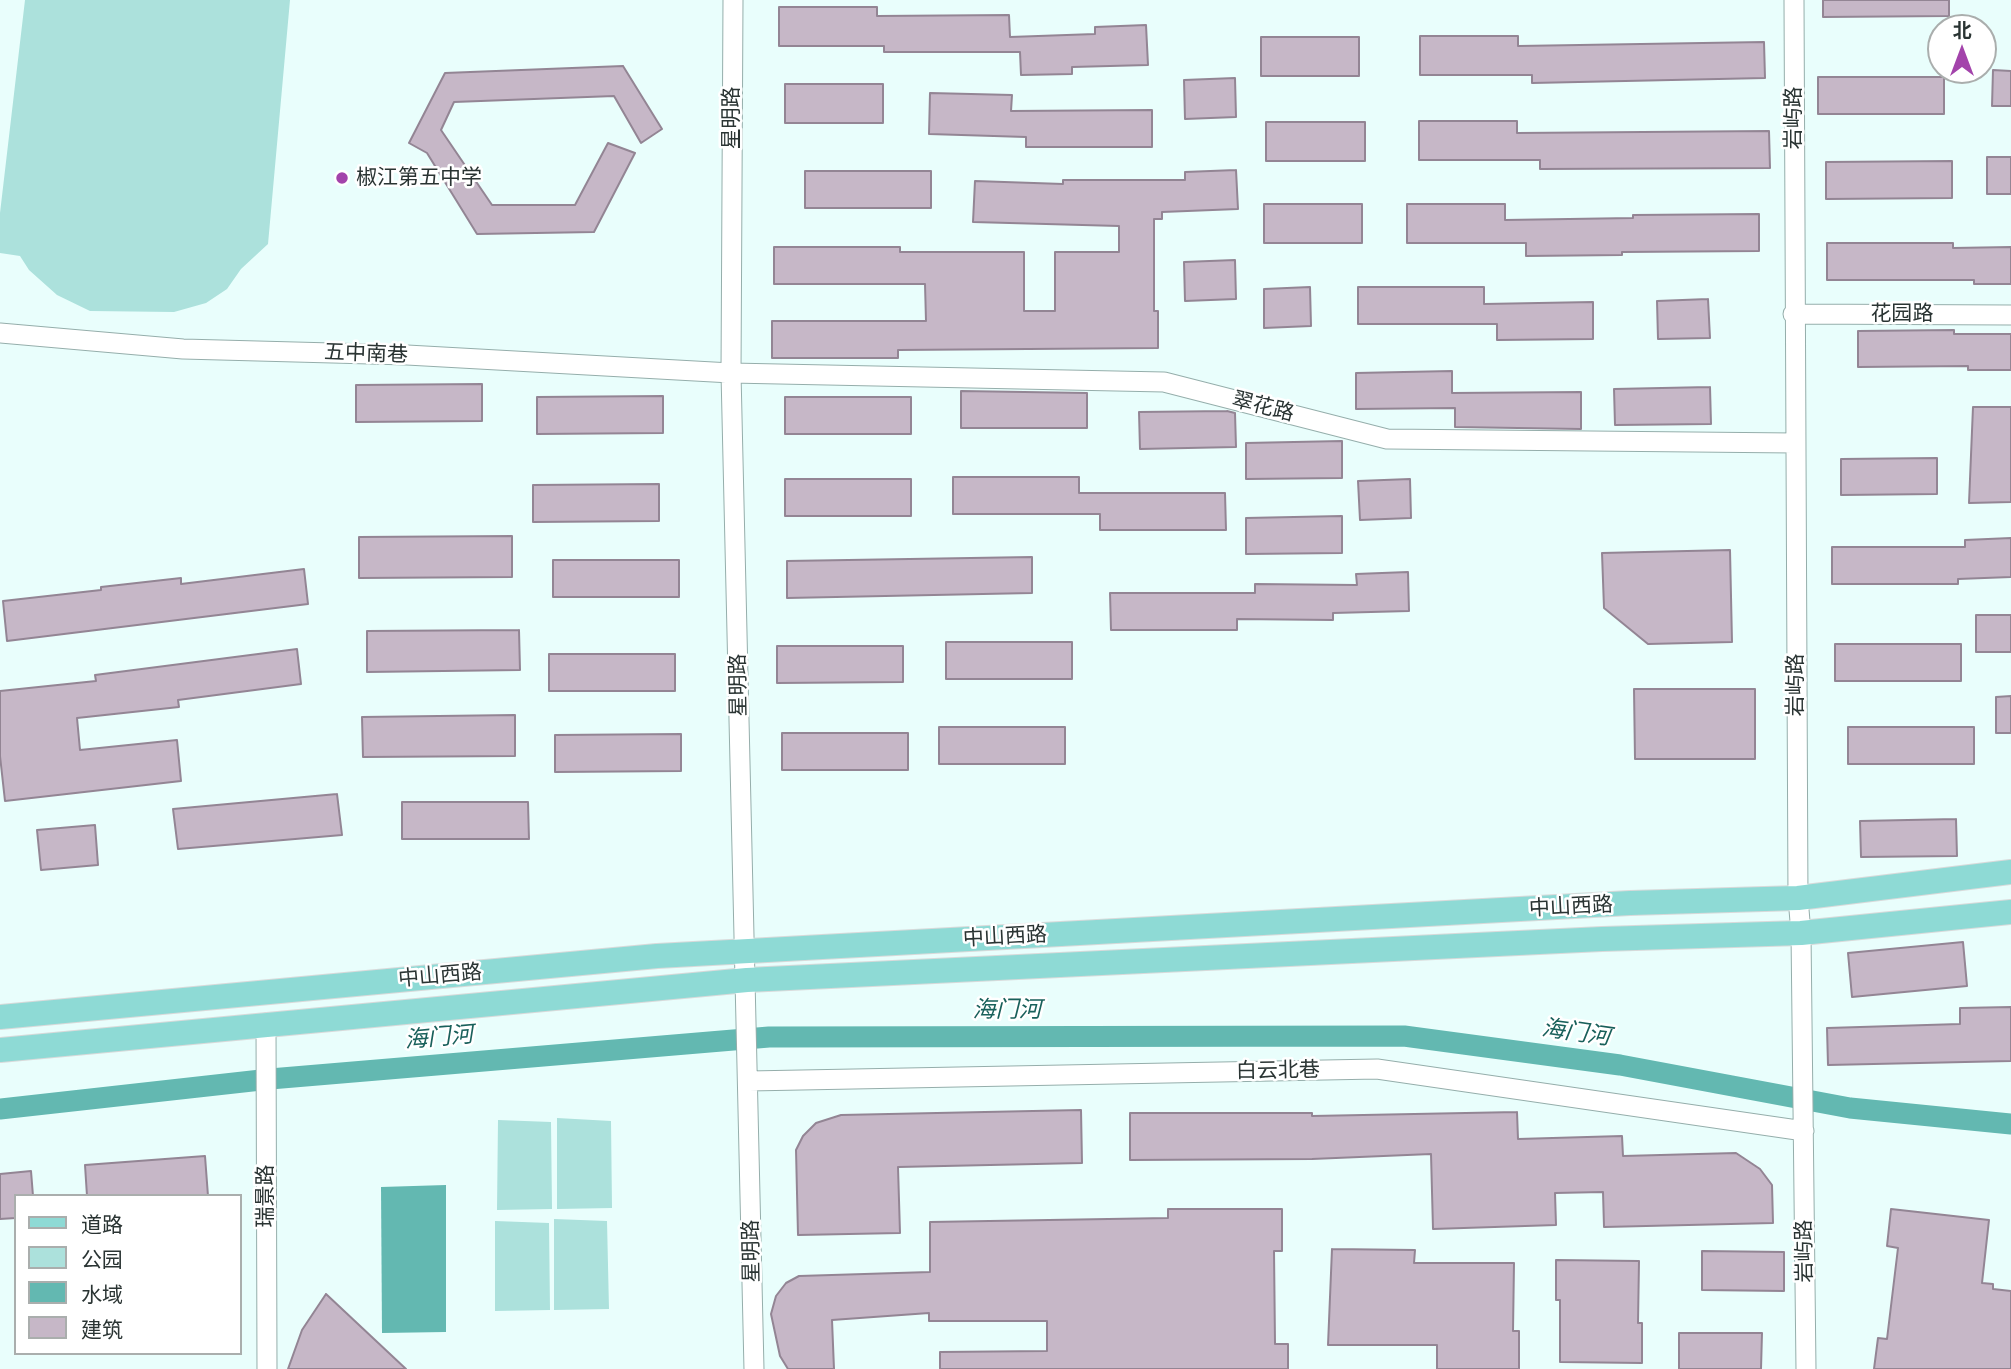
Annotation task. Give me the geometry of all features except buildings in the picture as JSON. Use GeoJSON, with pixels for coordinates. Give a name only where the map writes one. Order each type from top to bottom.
{"type":"FeatureCollection","features":[{"type":"Feature","properties":{"kind":"main road","name":"中山西路"},"geometry":{"type":"LineString","coordinates":[[0,1017],[657,956],[1630,903],[1798,898],[2011,872]]}},
{"type":"Feature","properties":{"kind":"main road","name":"中山西路"},"geometry":{"type":"LineString","coordinates":[[0,1050],[266,1023],[747,988],[1588,940],[1801,933],[2011,912]]}},
{"type":"Feature","properties":{"kind":"street","name":"星明路"},"geometry":{"type":"LineString","coordinates":[[733,0],[732,373],[754,1369]]}},
{"type":"Feature","properties":{"kind":"street","name":"岩屿路"},"geometry":{"type":"LineString","coordinates":[[1794,0],[1793,314],[1798,898],[1801,933],[1807,1369]]}},
{"type":"Feature","properties":{"kind":"street","name":"花园路"},"geometry":{"type":"LineString","coordinates":[[1793,314],[2011,315]]}},
{"type":"Feature","properties":{"kind":"street","name":"五中南巷"},"geometry":{"type":"LineString","coordinates":[[0,333],[183,349],[407,355],[732,373]]}},
{"type":"Feature","properties":{"kind":"street","name":"翠花路"},"geometry":{"type":"LineString","coordinates":[[732,373],[1164,382],[1387,439],[1794,443]]}},
{"type":"Feature","properties":{"kind":"street","name":"瑞景路"},"geometry":{"type":"LineString","coordinates":[[266,1023],[267,1369]]}},
{"type":"Feature","properties":{"kind":"street","name":"白云北巷"},"geometry":{"type":"LineString","coordinates":[[749,1081],[1377,1069],[1804,1130]]}},
{"type":"Feature","properties":{"kind":"green space"},"geometry":{"type":"Polygon","coordinates":[[[25,0],[290,0],[268,244],[241,269],[227,289],[206,303],[174,312],[90,311],[57,295],[29,270],[20,256],[0,253],[0,213],[25,0]]]}},
{"type":"Feature","properties":{"kind":"green space"},"geometry":{"type":"Polygon","coordinates":[[[557,1118],[611,1121],[612,1208],[557,1209],[557,1118]]]}},
{"type":"Feature","properties":{"kind":"green space"},"geometry":{"type":"Polygon","coordinates":[[[498,1120],[551,1122],[552,1209],[497,1210],[498,1120]]]}},
{"type":"Feature","properties":{"kind":"green space"},"geometry":{"type":"Polygon","coordinates":[[[554,1219],[607,1221],[609,1309],[554,1310],[554,1219]]]}},
{"type":"Feature","properties":{"kind":"green space"},"geometry":{"type":"Polygon","coordinates":[[[495,1221],[549,1223],[550,1310],[495,1311],[495,1221]]]}},
{"type":"Feature","properties":{"kind":"water"},"geometry":{"type":"Polygon","coordinates":[[[446,1185],[446,1332],[382,1333],[381,1187],[446,1185]]]}},
{"type":"Feature","properties":{"kind":"waterway","name":"海门河"},"geometry":{"type":"LineString","coordinates":[[0,1109],[270,1079],[769,1037],[1404,1036],[1620,1065],[1850,1108],[2011,1124]]}},
{"type":"Feature","properties":{"kind":"place","name":"椒江第五中学"},"geometry":{"type":"Point","coordinates":[342,178]}}]}
